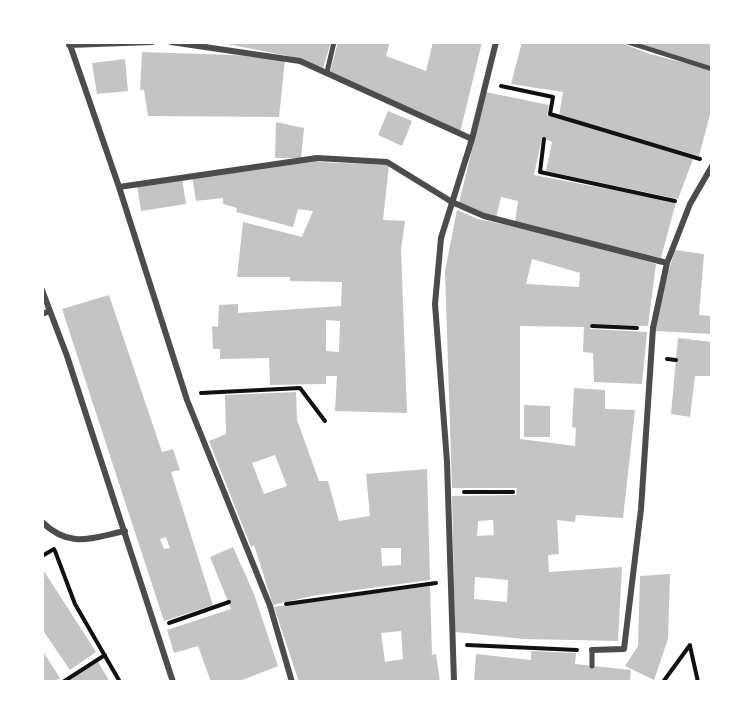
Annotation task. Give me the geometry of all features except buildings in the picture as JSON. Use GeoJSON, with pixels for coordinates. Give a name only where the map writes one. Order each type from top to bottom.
{"type":"FeatureCollection","features":[{"type":"Feature","properties":{"kind":"street"},"geometry":{"type":"LineString","coordinates":[[152,42],[69,43],[119,187],[185,394],[270,606],[292,682]]}},
{"type":"Feature","properties":{"kind":"street"},"geometry":{"type":"LineString","coordinates":[[171,42],[210,44],[300,61],[472,139]]}},
{"type":"Feature","properties":{"kind":"street"},"geometry":{"type":"LineString","coordinates":[[327,72],[334,42]]}},
{"type":"Feature","properties":{"kind":"street"},"geometry":{"type":"LineString","coordinates":[[454,682],[448,492],[435,304],[441,238],[472,139],[496,42]]}},
{"type":"Feature","properties":{"kind":"street"},"geometry":{"type":"LineString","coordinates":[[119,187],[317,158],[387,162],[452,202],[484,216],[667,263]]}},
{"type":"Feature","properties":{"kind":"street"},"geometry":{"type":"LineString","coordinates":[[592,666],[592,650],[624,649],[641,509],[653,328],[667,263],[690,204],[712,166]]}},
{"type":"Feature","properties":{"kind":"street"},"geometry":{"type":"LineString","coordinates":[[42,290],[125,531],[173,682]]}},
{"type":"Feature","properties":{"kind":"street"},"geometry":{"type":"LineString","coordinates":[[42,314],[50,311]]}},
{"type":"Feature","properties":{"kind":"street"},"geometry":{"type":"LineString","coordinates":[[42,522],[55,535],[76,541],[125,531]]}},
{"type":"Feature","properties":{"kind":"lane"},"geometry":{"type":"LineString","coordinates":[[627,42],[712,69]]}},
{"type":"Feature","properties":{"kind":"path"},"geometry":{"type":"LineString","coordinates":[[486,82],[553,98],[550,114],[701,160]]}},
{"type":"Feature","properties":{"kind":"path"},"geometry":{"type":"LineString","coordinates":[[544,139],[540,172],[690,204]]}},
{"type":"Feature","properties":{"kind":"path"},"geometry":{"type":"LineString","coordinates":[[591,326],[653,328]]}},
{"type":"Feature","properties":{"kind":"path"},"geometry":{"type":"LineString","coordinates":[[185,394],[300,388],[325,421]]}},
{"type":"Feature","properties":{"kind":"path"},"geometry":{"type":"LineString","coordinates":[[448,492],[513,492]]}},
{"type":"Feature","properties":{"kind":"path"},"geometry":{"type":"LineString","coordinates":[[51,542],[75,604],[120,682]]}},
{"type":"Feature","properties":{"kind":"path"},"geometry":{"type":"LineString","coordinates":[[42,556],[55,549]]}},
{"type":"Feature","properties":{"kind":"path"},"geometry":{"type":"LineString","coordinates":[[270,606],[451,581]]}},
{"type":"Feature","properties":{"kind":"path"},"geometry":{"type":"LineString","coordinates":[[155,628],[229,602]]}},
{"type":"Feature","properties":{"kind":"path"},"geometry":{"type":"LineString","coordinates":[[452,645],[592,650]]}},
{"type":"Feature","properties":{"kind":"path"},"geometry":{"type":"LineString","coordinates":[[663,682],[690,645],[698,682]]}},
{"type":"Feature","properties":{"kind":"path"},"geometry":{"type":"LineString","coordinates":[[63,682],[105,656]]}}]}
